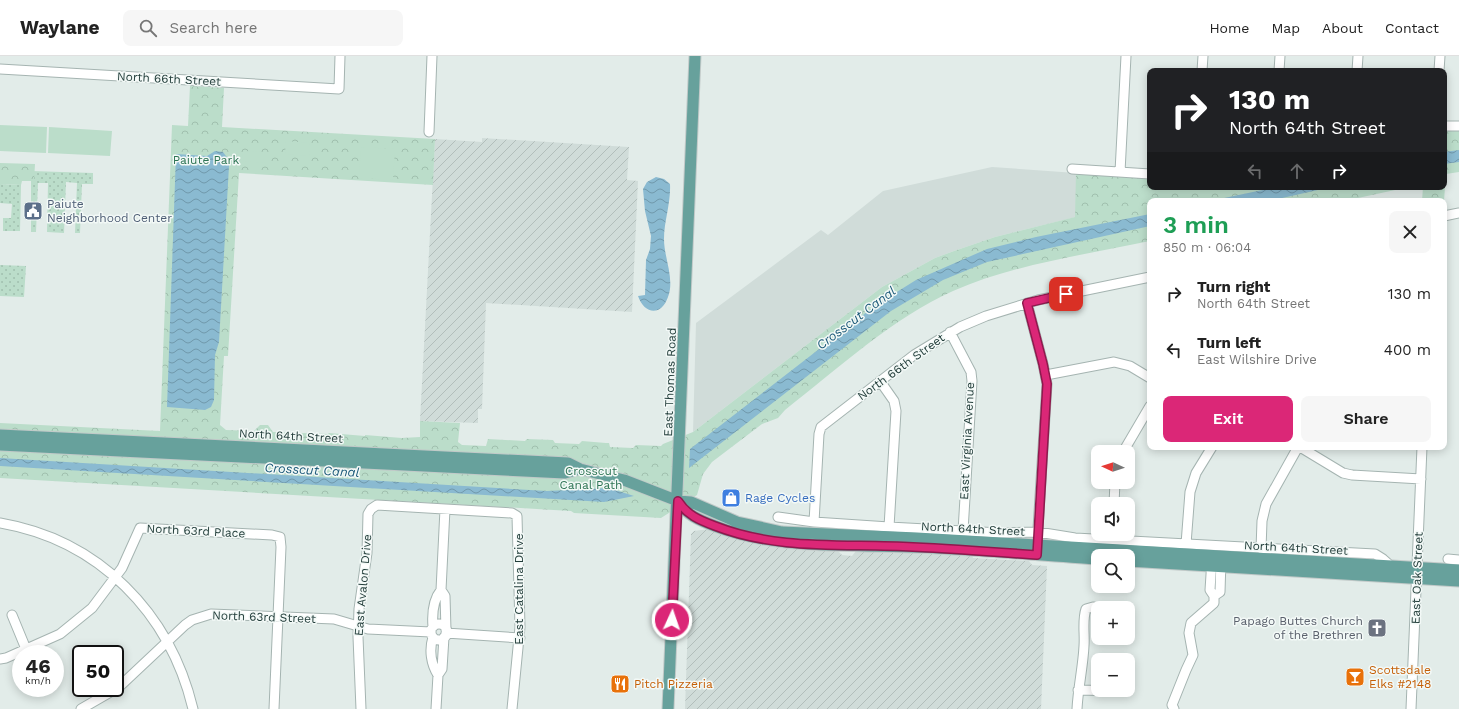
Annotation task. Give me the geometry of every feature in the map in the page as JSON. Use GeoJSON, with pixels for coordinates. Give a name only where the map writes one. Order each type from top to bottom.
{"type":"FeatureCollection","features":[{"type":"Feature","properties":{"kind":"main road","name":"East Thomas Road"},"geometry":{"type":"LineString","coordinates":[[668,709],[679,479],[695,56]]}},
{"type":"Feature","properties":{"kind":"main road","name":"North 64th Street"},"geometry":{"type":"LineString","coordinates":[[0,436],[568,463],[580,469],[624,480],[660,493],[678,501],[690,515],[722,528],[763,539],[800,539],[1037,550],[1417,573],[1459,570]]}},
{"type":"Feature","properties":{"kind":"main road","name":"North 64th Street"},"geometry":{"type":"LineString","coordinates":[[0,445],[565,473],[580,469]]}},
{"type":"Feature","properties":{"kind":"main road","name":"North 64th Street"},"geometry":{"type":"LineString","coordinates":[[1037,550],[1091,558]]}},
{"type":"Feature","properties":{"kind":"main road","name":"North 64th Street"},"geometry":{"type":"LineString","coordinates":[[1135,561],[1217,561],[1392,566],[1417,573],[1459,581]]}},
{"type":"Feature","properties":{"kind":"street","name":"North 66th Street"},"geometry":{"type":"LineString","coordinates":[[0,69],[339,89],[340,56]]}},
{"type":"Feature","properties":{"kind":"street"},"geometry":{"type":"LineString","coordinates":[[429,132],[432,56]]}},
{"type":"Feature","properties":{"kind":"street"},"geometry":{"type":"LineString","coordinates":[[1120,172],[1126,56]]}},
{"type":"Feature","properties":{"kind":"street"},"geometry":{"type":"LineString","coordinates":[[1202,68],[1203,56]]}},
{"type":"Feature","properties":{"kind":"street"},"geometry":{"type":"LineString","coordinates":[[1279,68],[1280,56]]}},
{"type":"Feature","properties":{"kind":"street"},"geometry":{"type":"LineString","coordinates":[[1357,68],[1358,56]]}},
{"type":"Feature","properties":{"kind":"street"},"geometry":{"type":"LineString","coordinates":[[1439,68],[1440,56]]}},
{"type":"Feature","properties":{"kind":"street"},"geometry":{"type":"LineString","coordinates":[[1447,126],[1459,126]]}},
{"type":"Feature","properties":{"kind":"street"},"geometry":{"type":"LineString","coordinates":[[1072,169],[1147,174]]}},
{"type":"Feature","properties":{"kind":"street"},"geometry":{"type":"LineString","coordinates":[[1447,215],[1459,213]]}},
{"type":"Feature","properties":{"kind":"street","name":"North 66th Street"},"geometry":{"type":"LineString","coordinates":[[814,522],[819,434],[821,427],[926,346],[950,332],[986,316],[1027,303],[1147,278]]}},
{"type":"Feature","properties":{"kind":"street"},"geometry":{"type":"LineString","coordinates":[[1027,303],[1046,375],[1037,550]]}},
{"type":"Feature","properties":{"kind":"street","name":"East Virginia Avenue"},"geometry":{"type":"LineString","coordinates":[[950,332],[971,372],[972,381],[963,531]]}},
{"type":"Feature","properties":{"kind":"street"},"geometry":{"type":"LineString","coordinates":[[1046,375],[1114,362],[1130,366],[1147,376]]}},
{"type":"Feature","properties":{"kind":"street"},"geometry":{"type":"LineString","coordinates":[[880,381],[894,401],[896,411],[889,527]]}},
{"type":"Feature","properties":{"kind":"street"},"geometry":{"type":"LineString","coordinates":[[1127,445],[1147,411]]}},
{"type":"Feature","properties":{"kind":"street"},"geometry":{"type":"LineString","coordinates":[[1186,544],[1190,492],[1196,473],[1210,450]]}},
{"type":"Feature","properties":{"kind":"street"},"geometry":{"type":"LineString","coordinates":[[1261,549],[1262,521],[1266,504],[1297,450]]}},
{"type":"Feature","properties":{"kind":"street"},"geometry":{"type":"LineString","coordinates":[[1304,450],[1343,473],[1352,475],[1421,479]]}},
{"type":"Feature","properties":{"kind":"street","name":"East Oak Street"},"geometry":{"type":"LineString","coordinates":[[1411,709],[1422,450]]}},
{"type":"Feature","properties":{"kind":"street","name":"East Avalon Drive"},"geometry":{"type":"LineString","coordinates":[[361,709],[358,627],[367,553],[368,514],[371,509],[377,505],[444,509]]}},
{"type":"Feature","properties":{"kind":"street"},"geometry":{"type":"LineString","coordinates":[[436,709],[438,675],[442,669],[445,633],[445,596],[441,590],[444,509]]}},
{"type":"Feature","properties":{"kind":"street","name":"East Catalina Drive"},"geometry":{"type":"LineString","coordinates":[[444,509],[512,513],[517,516],[520,638],[512,709]]}},
{"type":"Feature","properties":{"kind":"street","name":"North 64th Street"},"geometry":{"type":"LineString","coordinates":[[778,517],[814,522],[889,527],[1006,533],[1038,532],[1075,538],[1091,538]]}},
{"type":"Feature","properties":{"kind":"street"},"geometry":{"type":"LineString","coordinates":[[0,523],[24,528],[58,540],[83,554],[115,578],[144,606],[162,631],[182,670],[193,709]]}},
{"type":"Feature","properties":{"kind":"street","name":"North 63rd Place"},"geometry":{"type":"LineString","coordinates":[[35,645],[60,634],[92,608],[115,578],[127,559],[140,528],[280,537],[278,616]]}},
{"type":"Feature","properties":{"kind":"street","name":"North 64th Street"},"geometry":{"type":"LineString","coordinates":[[1135,539],[1261,549],[1363,554],[1379,556],[1392,566]]}},
{"type":"Feature","properties":{"kind":"street"},"geometry":{"type":"LineString","coordinates":[[1448,559],[1459,560]]}},
{"type":"Feature","properties":{"kind":"street"},"geometry":{"type":"LineString","coordinates":[[1174,709],[1172,706],[1193,655],[1189,633],[1191,624],[1214,604],[1214,596],[1210,590],[1217,561]]}},
{"type":"Feature","properties":{"kind":"street"},"geometry":{"type":"LineString","coordinates":[[438,675],[432,667],[431,643],[436,596],[441,590]]}},
{"type":"Feature","properties":{"kind":"street"},"geometry":{"type":"LineString","coordinates":[[1077,709],[1084,647],[1084,616],[1086,609],[1091,608]]}},
{"type":"Feature","properties":{"kind":"street","name":"North 63rd Street"},"geometry":{"type":"LineString","coordinates":[[81,709],[119,687],[192,620],[206,615],[220,614],[334,619],[358,627],[432,632]]}},
{"type":"Feature","properties":{"kind":"street"},"geometry":{"type":"LineString","coordinates":[[12,615],[24,645]]}},
{"type":"Feature","properties":{"kind":"street"},"geometry":{"type":"LineString","coordinates":[[274,709],[278,616]]}},
{"type":"Feature","properties":{"kind":"street"},"geometry":{"type":"LineString","coordinates":[[432,632],[441,625],[445,633]]}},
{"type":"Feature","properties":{"kind":"street"},"geometry":{"type":"LineString","coordinates":[[432,632],[439,640],[445,633]]}},
{"type":"Feature","properties":{"kind":"street"},"geometry":{"type":"LineString","coordinates":[[445,633],[520,638]]}},
{"type":"Feature","properties":{"kind":"street","name":"North 63rd Place"},"geometry":{"type":"LineString","coordinates":[[0,659],[12,654]]}},
{"type":"Feature","properties":{"kind":"street"},"geometry":{"type":"LineString","coordinates":[[1078,690],[1091,690]]}},
{"type":"Feature","properties":{"kind":"shaded area"},"geometry":{"type":"Polygon","coordinates":[[[482,138],[629,147],[627,180],[638,181],[632,312],[486,303],[482,409],[478,409],[478,423],[420,421],[435,139],[482,142],[482,138]]]}},
{"type":"Feature","properties":{"kind":"shaded area"},"geometry":{"type":"Polygon","coordinates":[[[992,167],[1076,173],[1076,217],[995,237],[954,251],[935,258],[882,287],[693,432],[696,323],[821,230],[828,235],[883,191],[992,167]]]}},
{"type":"Feature","properties":{"kind":"shaded area"},"geometry":{"type":"Polygon","coordinates":[[[709,529],[736,539],[810,551],[838,551],[842,555],[852,556],[856,551],[891,553],[892,551],[972,555],[973,558],[1029,561],[1032,565],[1047,566],[1041,709],[685,709],[691,534],[694,531],[709,529]]]}},
{"type":"Feature","properties":{"kind":"green space"},"geometry":{"type":"Polygon","coordinates":[[[190,86],[224,88],[222,127],[435,139],[433,185],[239,173],[228,356],[224,356],[220,425],[226,430],[254,431],[260,425],[268,425],[273,432],[329,433],[402,438],[420,437],[420,421],[460,423],[458,442],[462,445],[486,446],[488,439],[525,441],[527,439],[553,440],[555,443],[579,444],[582,441],[609,443],[610,447],[633,448],[636,445],[661,446],[693,432],[882,287],[935,258],[954,251],[995,237],[1075,217],[1076,173],[1147,174],[1147,190],[1395,190],[1358,198],[1147,198],[1147,242],[1025,267],[977,282],[953,291],[931,302],[909,315],[866,345],[785,410],[778,418],[762,424],[712,462],[703,474],[697,495],[661,518],[574,513],[571,511],[0,478],[0,423],[160,431],[172,125],[188,126],[190,86]]]}},
{"type":"Feature","properties":{"kind":"green space"},"geometry":{"type":"Polygon","coordinates":[[[0,125],[47,127],[46,153],[0,151],[0,125]]]}},
{"type":"Feature","properties":{"kind":"green space"},"geometry":{"type":"Polygon","coordinates":[[[1447,126],[1459,126],[1459,172],[1447,174],[1447,126]]]}},
{"type":"Feature","properties":{"kind":"green space"},"geometry":{"type":"Polygon","coordinates":[[[49,127],[112,131],[110,156],[48,153],[49,127]]]}},
{"type":"Feature","properties":{"kind":"green space"},"geometry":{"type":"Polygon","coordinates":[[[286,141],[310,143],[309,156],[285,154],[286,141]]]}},
{"type":"Feature","properties":{"kind":"green space"},"geometry":{"type":"Polygon","coordinates":[[[361,147],[395,149],[393,180],[359,178],[361,147]]]}},
{"type":"Feature","properties":{"kind":"green space"},"geometry":{"type":"Polygon","coordinates":[[[243,151],[265,152],[265,163],[242,161],[243,151]]]}},
{"type":"Feature","properties":{"kind":"green space"},"geometry":{"type":"Polygon","coordinates":[[[0,163],[35,164],[34,181],[22,181],[21,185],[0,184],[0,163]]]}},
{"type":"Feature","properties":{"kind":"green space"},"geometry":{"type":"Polygon","coordinates":[[[31,171],[93,173],[93,184],[82,184],[80,233],[75,233],[77,183],[66,182],[64,233],[47,232],[48,183],[38,183],[36,232],[31,232],[31,171]]]}},
{"type":"Feature","properties":{"kind":"green space"},"geometry":{"type":"Polygon","coordinates":[[[0,184],[21,185],[20,231],[3,231],[3,218],[11,218],[12,204],[0,203],[0,184]]]}},
{"type":"Feature","properties":{"kind":"green space"},"geometry":{"type":"Polygon","coordinates":[[[1423,190],[1445,190],[1444,198],[1422,198],[1423,190]]]}},
{"type":"Feature","properties":{"kind":"green space"},"geometry":{"type":"Polygon","coordinates":[[[0,265],[26,266],[24,297],[0,296],[0,265]]]}},
{"type":"Feature","properties":{"kind":"water"},"geometry":{"type":"Polygon","coordinates":[[[1459,150],[1459,162],[1447,164],[1447,152],[1459,150]]]}},
{"type":"Feature","properties":{"kind":"water"},"geometry":{"type":"Polygon","coordinates":[[[215,151],[223,152],[229,160],[229,166],[219,342],[215,355],[214,400],[211,407],[205,410],[167,407],[176,154],[207,156],[215,151]]]}},
{"type":"Feature","properties":{"kind":"water"},"geometry":{"type":"Polygon","coordinates":[[[656,177],[664,179],[670,184],[664,246],[670,276],[670,290],[665,303],[661,308],[653,311],[644,307],[638,296],[645,295],[646,260],[650,249],[651,236],[645,211],[643,189],[647,182],[656,177]]]}},
{"type":"Feature","properties":{"kind":"water"},"geometry":{"type":"Polygon","coordinates":[[[1263,190],[1318,190],[1282,198],[1224,198],[1263,190]]]}},
{"type":"Feature","properties":{"kind":"water"},"geometry":{"type":"Polygon","coordinates":[[[1147,215],[1147,227],[987,262],[943,280],[891,311],[689,468],[690,449],[876,305],[916,280],[987,249],[1036,237],[1147,215]]]}},
{"type":"Feature","properties":{"kind":"water"},"geometry":{"type":"Polygon","coordinates":[[[0,458],[547,491],[609,488],[634,496],[604,502],[0,466],[0,458]]]}},
{"type":"Feature","properties":{"kind":"place","name":"Paiute Neighborhood Center"},"geometry":{"type":"Point","coordinates":[33,211]}},
{"type":"Feature","properties":{"kind":"place","name":"Rage Cycles"},"geometry":{"type":"Point","coordinates":[731,498]}},
{"type":"Feature","properties":{"kind":"place","name":"Papago Buttes Church of the Brethren"},"geometry":{"type":"Point","coordinates":[1377,628]}},
{"type":"Feature","properties":{"kind":"place","name":"Scottsdale Elks #2148"},"geometry":{"type":"Point","coordinates":[1355,677]}},
{"type":"Feature","properties":{"kind":"place","name":"Pitch Pizzeria"},"geometry":{"type":"Point","coordinates":[620,684]}},
{"type":"Feature","properties":{"kind":"route"},"geometry":{"type":"LineString","coordinates":[[672,620],[678,501],[684,510],[690,515],[704,522],[735,533],[784,543],[913,547],[1037,555],[1047,384],[1027,303],[1066,294]]}},
{"type":"Feature","properties":{"kind":"park label","name":"Paiute Park"},"geometry":{"type":"Point","coordinates":[206,160]}},
{"type":"Feature","properties":{"kind":"park label","name":"Crosscut Canal Path"},"geometry":{"type":"Point","coordinates":[591,478]}},
{"type":"Feature","properties":{"kind":"water label","name":"Crosscut Canal"},"geometry":{"type":"Point","coordinates":[856,318]}},
{"type":"Feature","properties":{"kind":"water label","name":"Crosscut Canal"},"geometry":{"type":"Point","coordinates":[312,470]}}]}
